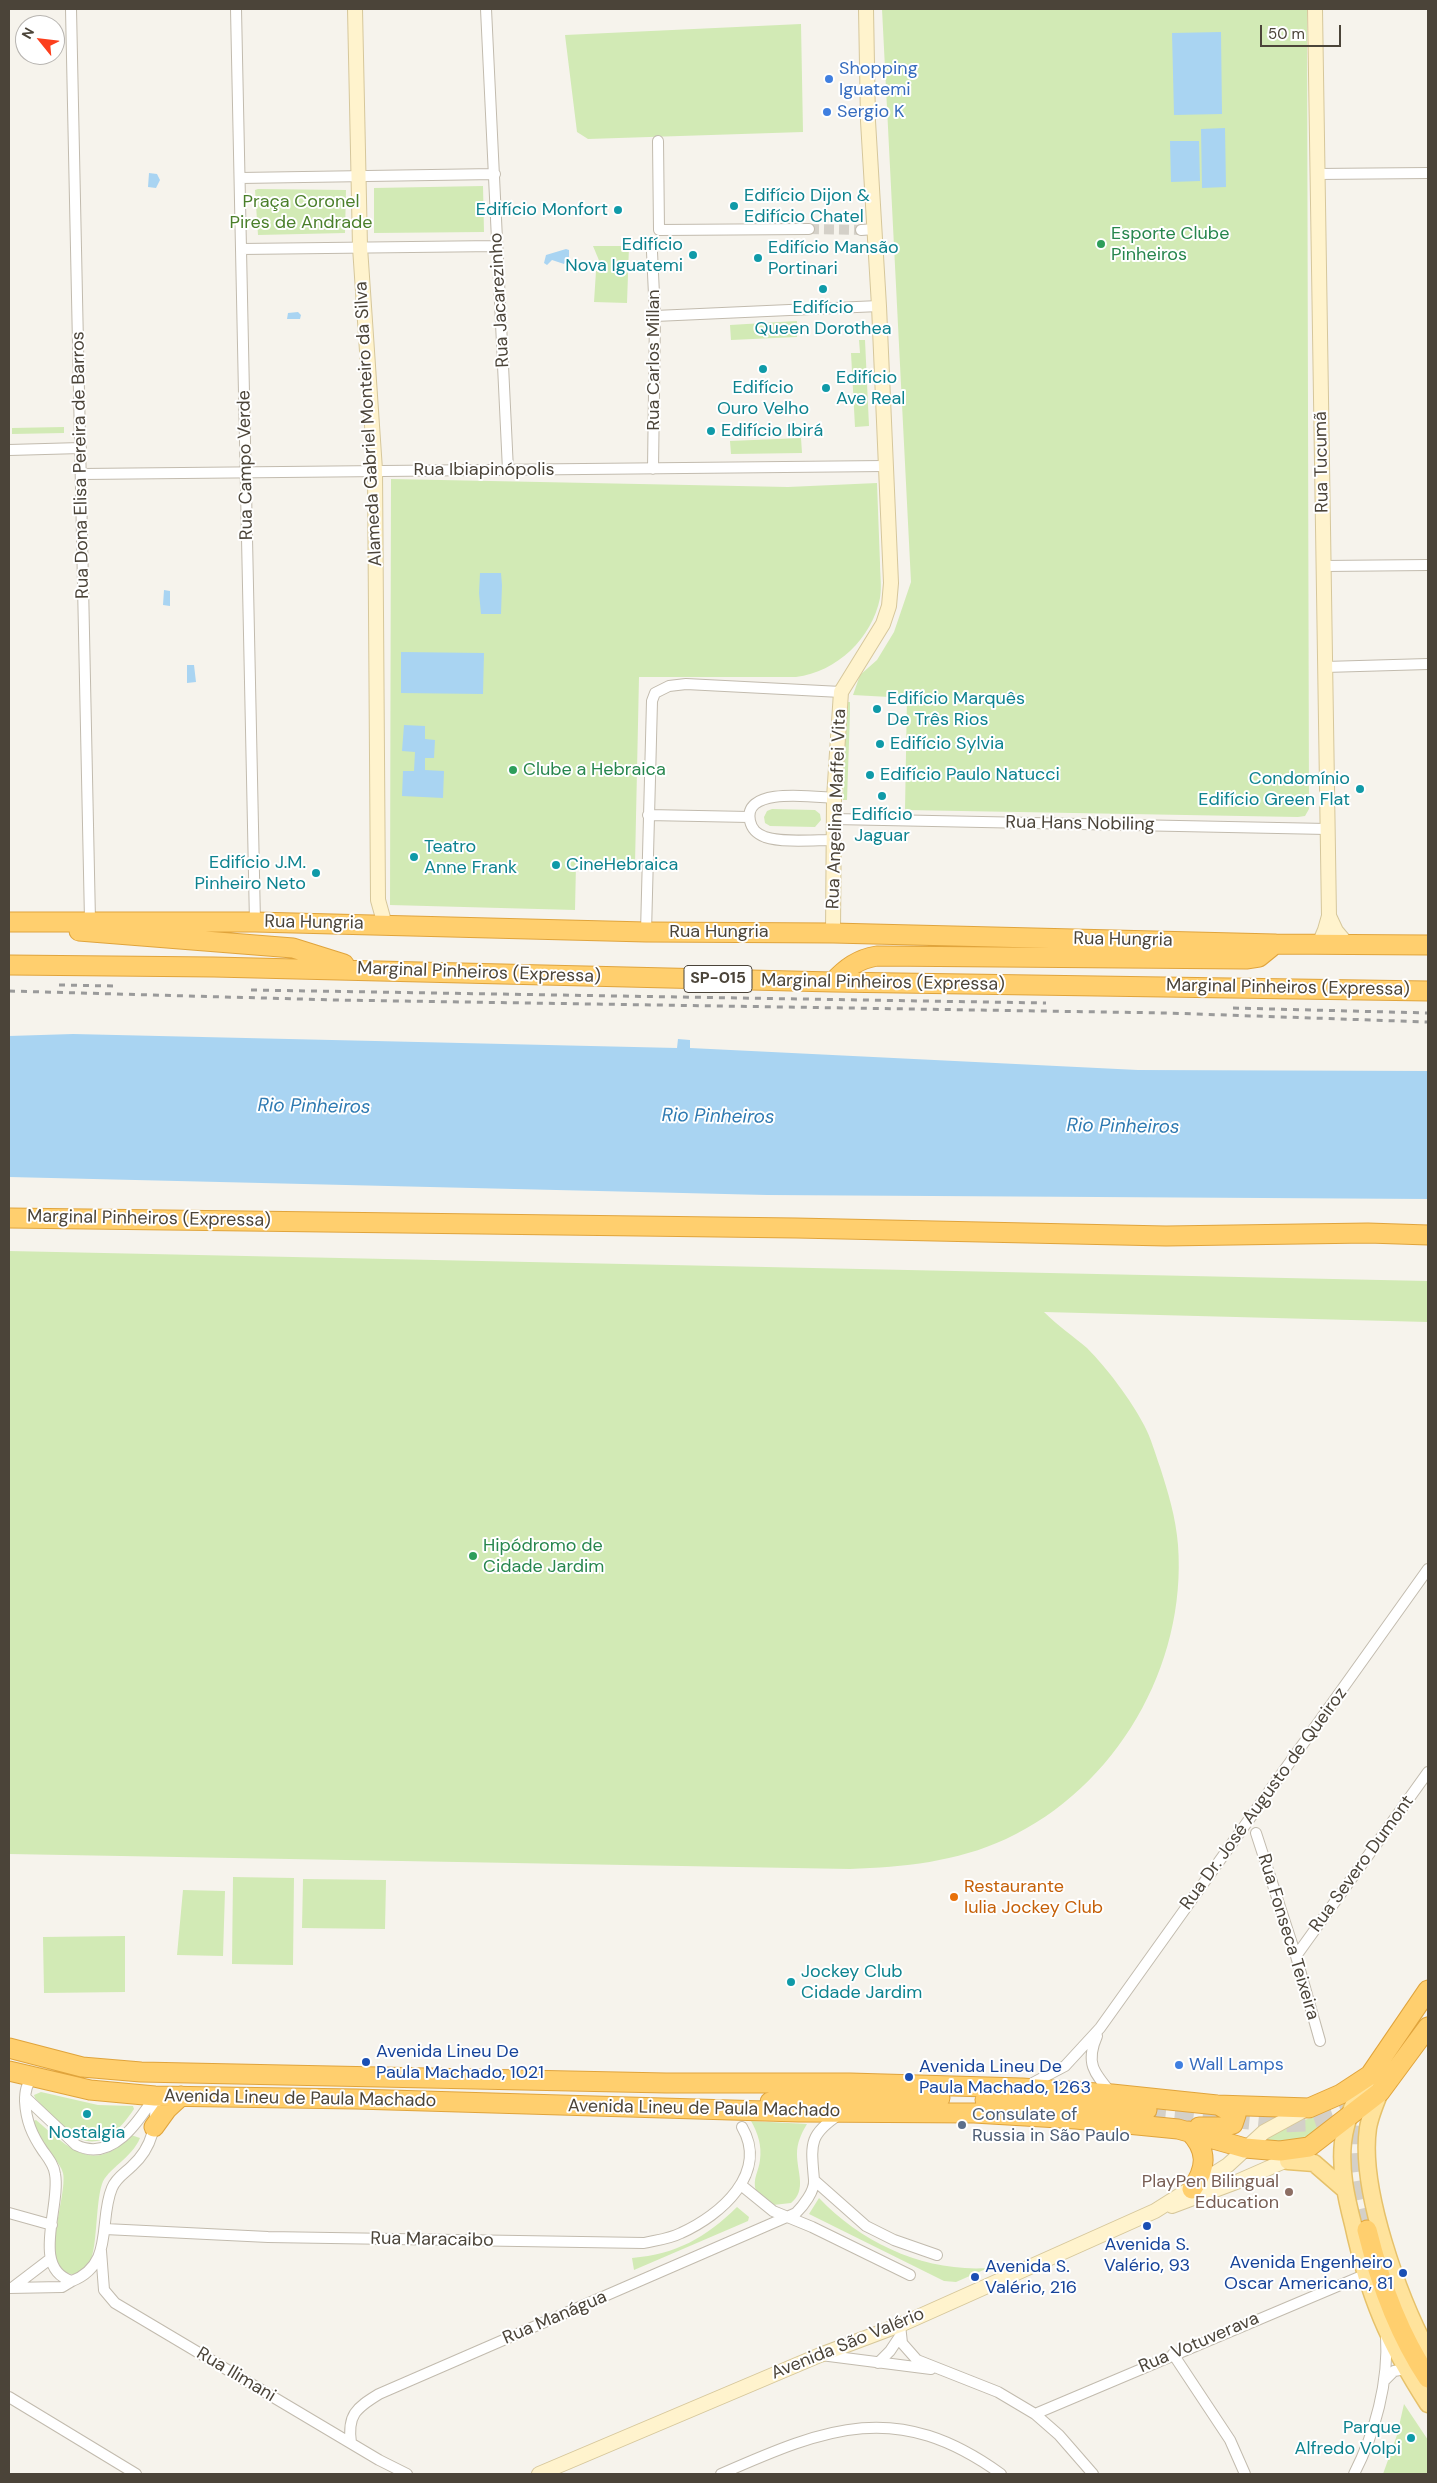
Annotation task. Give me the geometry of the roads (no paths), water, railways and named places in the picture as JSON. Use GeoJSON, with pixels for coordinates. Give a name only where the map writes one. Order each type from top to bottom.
{"type":"FeatureCollection","features":[{"type":"Feature","properties":{"kind":"highway","name":"Rua Hungria"},"geometry":{"type":"LineString","coordinates":[[9,922],[90,920],[254,922],[646,932],[833,933],[1275,944],[1425,941]]}},
{"type":"Feature","properties":{"kind":"highway"},"geometry":{"type":"LineString","coordinates":[[46,921],[76,931],[294,948],[362,970]]}},
{"type":"Feature","properties":{"kind":"highway"},"geometry":{"type":"LineString","coordinates":[[833,982],[863,958],[878,956],[1246,959],[1259,957],[1275,944]]}},
{"type":"Feature","properties":{"kind":"highway","name":"Marginal Pinheiros (Expressa)"},"geometry":{"type":"LineString","coordinates":[[9,965],[362,970],[833,982],[1428,991]]}},
{"type":"Feature","properties":{"kind":"highway","name":"Marginal Pinheiros (Expressa)"},"geometry":{"type":"LineString","coordinates":[[9,1218],[766,1228],[1166,1236],[1368,1233],[1428,1235]]}},
{"type":"Feature","properties":{"kind":"highway"},"geometry":{"type":"LineString","coordinates":[[1368,1233],[1428,1247]]}},
{"type":"Feature","properties":{"kind":"highway"},"geometry":{"type":"LineString","coordinates":[[1370,2075],[1428,1990]]}},
{"type":"Feature","properties":{"kind":"highway","name":"Avenida Lineu de Paula Machado"},"geometry":{"type":"LineString","coordinates":[[9,2071],[90,2090],[155,2096],[356,2099],[699,2110],[974,2113],[1076,2119],[1184,2130],[1246,2148],[1280,2152],[1309,2147],[1351,2111],[1380,2092],[1428,2027]]}},
{"type":"Feature","properties":{"kind":"highway","name":"Avenida Lineu de Paula Machado"},"geometry":{"type":"LineString","coordinates":[[9,2048],[74,2065],[141,2072],[850,2083],[1022,2088],[1112,2094],[1217,2105],[1309,2108],[1341,2094],[1370,2075]]}},
{"type":"Feature","properties":{"kind":"highway"},"geometry":{"type":"LineString","coordinates":[[32,2077],[46,2069],[74,2065]]}},
{"type":"Feature","properties":{"kind":"highway"},"geometry":{"type":"LineString","coordinates":[[141,2072],[152,2086],[155,2096]]}},
{"type":"Feature","properties":{"kind":"highway"},"geometry":{"type":"LineString","coordinates":[[743,2082],[809,2098]]}},
{"type":"Feature","properties":{"kind":"highway"},"geometry":{"type":"LineString","coordinates":[[154,2127],[167,2109],[181,2096]]}},
{"type":"Feature","properties":{"kind":"highway"},"geometry":{"type":"LineString","coordinates":[[699,2110],[809,2098],[936,2098],[1147,2110]]}},
{"type":"Feature","properties":{"kind":"highway"},"geometry":{"type":"LineString","coordinates":[[1184,2130],[1221,2127],[1233,2124],[1236,2116],[1234,2113],[1217,2105]]}},
{"type":"Feature","properties":{"kind":"highway"},"geometry":{"type":"LineString","coordinates":[[1184,2130],[1199,2142],[1205,2158],[1202,2172],[1192,2188]]}},
{"type":"Feature","properties":{"kind":"highway"},"geometry":{"type":"LineString","coordinates":[[1367,2230],[1376,2266],[1397,2322],[1428,2378]]}},
{"type":"Feature","properties":{"kind":"main road"},"geometry":{"type":"LineString","coordinates":[[1370,2075],[1351,2111],[1342,2156],[1344,2189],[1364,2274],[1386,2332],[1428,2404]]}},
{"type":"Feature","properties":{"kind":"main road"},"geometry":{"type":"LineString","coordinates":[[1380,2092],[1370,2117],[1367,2136],[1373,2198],[1386,2251],[1403,2297],[1428,2352]]}},
{"type":"Feature","properties":{"kind":"main road"},"geometry":{"type":"LineString","coordinates":[[1342,2156],[1349,2149],[1355,2147],[1362,2149],[1368,2154]]}},
{"type":"Feature","properties":{"kind":"main road"},"geometry":{"type":"LineString","coordinates":[[1288,2161],[1314,2163],[1344,2189]]}},
{"type":"Feature","properties":{"kind":"street","name":"Rua Dona Elisa Pereira de Barros"},"geometry":{"type":"LineString","coordinates":[[71,9],[90,920]]}},
{"type":"Feature","properties":{"kind":"street","name":"Rua Campo Verde"},"geometry":{"type":"LineString","coordinates":[[236,9],[254,922]]}},
{"type":"Feature","properties":{"kind":"street","name":"Alameda Gabriel Monteiro da Silva"},"geometry":{"type":"LineString","coordinates":[[355,9],[360,247],[375,470],[378,900],[386,925]]}},
{"type":"Feature","properties":{"kind":"street","name":"Rua Jacarezinho"},"geometry":{"type":"LineString","coordinates":[[486,9],[508,470]]}},
{"type":"Feature","properties":{"kind":"street","name":"Rua Angelina Maffei Vita"},"geometry":{"type":"LineString","coordinates":[[833,933],[834,798],[841,692],[857,663],[883,624],[889,606],[892,583],[891,540],[885,466],[879,306],[868,229],[866,9]]}},
{"type":"Feature","properties":{"kind":"street","name":"Rua Tucumã"},"geometry":{"type":"LineString","coordinates":[[1315,9],[1329,916],[1319,944]]}},
{"type":"Feature","properties":{"kind":"street"},"geometry":{"type":"LineString","coordinates":[[658,141],[659,230],[809,229]]}},
{"type":"Feature","properties":{"kind":"street"},"geometry":{"type":"LineString","coordinates":[[1317,174],[1428,173]]}},
{"type":"Feature","properties":{"kind":"street"},"geometry":{"type":"LineString","coordinates":[[240,178],[495,174]]}},
{"type":"Feature","properties":{"kind":"street"},"geometry":{"type":"LineString","coordinates":[[241,249],[497,246]]}},
{"type":"Feature","properties":{"kind":"street","name":"Rua Carlos Millan"},"geometry":{"type":"LineString","coordinates":[[652,252],[656,316],[653,469]]}},
{"type":"Feature","properties":{"kind":"street"},"geometry":{"type":"LineString","coordinates":[[656,316],[879,306]]}},
{"type":"Feature","properties":{"kind":"street"},"geometry":{"type":"LineString","coordinates":[[9,450],[81,448]]}},
{"type":"Feature","properties":{"kind":"street","name":"Rua Ibiapinópolis"},"geometry":{"type":"LineString","coordinates":[[82,474],[885,466]]}},
{"type":"Feature","properties":{"kind":"street"},"geometry":{"type":"LineString","coordinates":[[1324,566],[1428,565]]}},
{"type":"Feature","properties":{"kind":"street"},"geometry":{"type":"LineString","coordinates":[[1326,666],[1428,664]]}},
{"type":"Feature","properties":{"kind":"street"},"geometry":{"type":"LineString","coordinates":[[646,932],[652,701],[660,689],[686,684],[841,692]]}},
{"type":"Feature","properties":{"kind":"street"},"geometry":{"type":"LineString","coordinates":[[834,798],[776,796],[764,798],[756,802],[749,817],[755,832],[771,839],[834,840]]}},
{"type":"Feature","properties":{"kind":"street"},"geometry":{"type":"LineString","coordinates":[[648,815],[749,817]]}},
{"type":"Feature","properties":{"kind":"street","name":"Rua Hans Nobiling"},"geometry":{"type":"LineString","coordinates":[[834,819],[1327,829]]}},
{"type":"Feature","properties":{"kind":"street"},"geometry":{"type":"LineString","coordinates":[[364,924],[378,900]]}},
{"type":"Feature","properties":{"kind":"street","name":"Rua Tucumã"},"geometry":{"type":"LineString","coordinates":[[1329,916],[1336,931],[1347,944]]}},
{"type":"Feature","properties":{"kind":"street","name":"Rua Dr. José Augusto de Queiroz"},"geometry":{"type":"LineString","coordinates":[[1100,2028],[1428,1569]]}},
{"type":"Feature","properties":{"kind":"street","name":"Rua Severo Dumont"},"geometry":{"type":"LineString","coordinates":[[1296,1956],[1428,1772]]}},
{"type":"Feature","properties":{"kind":"street","name":"Rua Fonseca Teixeira"},"geometry":{"type":"LineString","coordinates":[[1256,1833],[1296,1956],[1320,2041]]}},
{"type":"Feature","properties":{"kind":"street"},"geometry":{"type":"LineString","coordinates":[[1022,2088],[1066,2066],[1100,2028]]}},
{"type":"Feature","properties":{"kind":"street"},"geometry":{"type":"LineString","coordinates":[[1100,2028],[1092,2047],[1091,2060],[1096,2073],[1112,2094]]}},
{"type":"Feature","properties":{"kind":"street"},"geometry":{"type":"LineString","coordinates":[[32,2077],[28,2082],[25,2097],[26,2116],[29,2127],[55,2173],[56,2202],[52,2225],[50,2259],[56,2272],[63,2278],[72,2281]]}},
{"type":"Feature","properties":{"kind":"street"},"geometry":{"type":"LineString","coordinates":[[25,2097],[76,2145],[82,2148],[98,2149],[111,2145],[128,2132],[155,2096]]}},
{"type":"Feature","properties":{"kind":"street"},"geometry":{"type":"LineString","coordinates":[[10,2288],[62,2287],[86,2275],[102,2250],[109,2194],[113,2185],[145,2152],[152,2139],[155,2096]]}},
{"type":"Feature","properties":{"kind":"street","name":"Avenida São Valério"},"geometry":{"type":"LineString","coordinates":[[547,2473],[820,2355],[900,2330],[1155,2211],[1228,2165],[1276,2124],[1309,2108]]}},
{"type":"Feature","properties":{"kind":"street"},"geometry":{"type":"LineString","coordinates":[[843,2112],[825,2124],[816,2136],[810,2162],[814,2180],[866,2226],[894,2240],[937,2255]]}},
{"type":"Feature","properties":{"kind":"street"},"geometry":{"type":"LineString","coordinates":[[742,2127],[751,2146],[751,2161],[741,2185],[764,2205],[910,2275]]}},
{"type":"Feature","properties":{"kind":"street","name":"Avenida São Valério"},"geometry":{"type":"LineString","coordinates":[[1155,2211],[1186,2202],[1288,2161],[1309,2147]]}},
{"type":"Feature","properties":{"kind":"street"},"geometry":{"type":"LineString","coordinates":[[790,2217],[802,2207],[814,2180]]}},
{"type":"Feature","properties":{"kind":"street","name":"Rua Maracaibo"},"geometry":{"type":"LineString","coordinates":[[105,2229],[268,2238],[644,2242],[668,2238],[702,2222],[741,2185]]}},
{"type":"Feature","properties":{"kind":"street"},"geometry":{"type":"LineString","coordinates":[[9,2213],[52,2225]]}},
{"type":"Feature","properties":{"kind":"street","name":"Rua Manágua"},"geometry":{"type":"LineString","coordinates":[[351,2443],[350,2424],[352,2417],[363,2404],[379,2394],[790,2217]]}},
{"type":"Feature","properties":{"kind":"street","name":"Rua Ilimani"},"geometry":{"type":"LineString","coordinates":[[102,2250],[104,2290],[115,2303],[406,2474]]}},
{"type":"Feature","properties":{"kind":"street"},"geometry":{"type":"LineString","coordinates":[[10,2288],[50,2259]]}},
{"type":"Feature","properties":{"kind":"street","name":"Rua Votuverava"},"geometry":{"type":"LineString","coordinates":[[1035,2414],[1172,2354],[1364,2274]]}},
{"type":"Feature","properties":{"kind":"street"},"geometry":{"type":"LineString","coordinates":[[878,2363],[890,2351],[900,2330]]}},
{"type":"Feature","properties":{"kind":"street"},"geometry":{"type":"LineString","coordinates":[[900,2330],[910,2354],[936,2370],[998,2392],[1035,2414],[1059,2435],[1093,2474]]}},
{"type":"Feature","properties":{"kind":"street"},"geometry":{"type":"LineString","coordinates":[[1354,2474],[1373,2430],[1384,2381],[1387,2351],[1386,2332]]}},
{"type":"Feature","properties":{"kind":"street"},"geometry":{"type":"LineString","coordinates":[[1172,2354],[1230,2440],[1245,2474]]}},
{"type":"Feature","properties":{"kind":"street"},"geometry":{"type":"LineString","coordinates":[[820,2355],[936,2370]]}},
{"type":"Feature","properties":{"kind":"street"},"geometry":{"type":"LineString","coordinates":[[1384,2381],[1394,2371],[1406,2369]]}},
{"type":"Feature","properties":{"kind":"street"},"geometry":{"type":"LineString","coordinates":[[9,2397],[136,2474]]}},
{"type":"Feature","properties":{"kind":"street"},"geometry":{"type":"LineString","coordinates":[[721,2474],[811,2437],[834,2432],[890,2428],[917,2431],[943,2439],[962,2448],[1001,2474]]}},
{"type":"Feature","properties":{"kind":"water"},"geometry":{"type":"Polygon","coordinates":[[[1221,32],[1222,114],[1174,115],[1172,33],[1221,32]]]}},
{"type":"Feature","properties":{"kind":"water"},"geometry":{"type":"Polygon","coordinates":[[[1225,128],[1226,187],[1202,188],[1201,129],[1225,128]]]}},
{"type":"Feature","properties":{"kind":"water"},"geometry":{"type":"Polygon","coordinates":[[[1170,141],[1199,141],[1200,181],[1171,182],[1170,141]]]}},
{"type":"Feature","properties":{"kind":"water"},"geometry":{"type":"Polygon","coordinates":[[[149,173],[157,174],[160,180],[156,188],[148,187],[149,173]]]}},
{"type":"Feature","properties":{"kind":"water"},"geometry":{"type":"Polygon","coordinates":[[[566,249],[569,250],[569,257],[564,264],[552,260],[547,265],[544,263],[546,255],[566,249]]]}},
{"type":"Feature","properties":{"kind":"water"},"geometry":{"type":"Polygon","coordinates":[[[298,312],[301,315],[300,319],[287,319],[288,313],[298,312]]]}},
{"type":"Feature","properties":{"kind":"water"},"geometry":{"type":"Polygon","coordinates":[[[480,573],[501,573],[501,614],[481,614],[480,573]]]}},
{"type":"Feature","properties":{"kind":"water"},"geometry":{"type":"Polygon","coordinates":[[[164,590],[170,591],[170,606],[163,605],[164,590]]]}},
{"type":"Feature","properties":{"kind":"water"},"geometry":{"type":"Polygon","coordinates":[[[401,652],[484,653],[483,694],[401,693],[401,652]]]}},
{"type":"Feature","properties":{"kind":"water"},"geometry":{"type":"Polygon","coordinates":[[[187,665],[194,665],[196,682],[187,683],[187,665]]]}},
{"type":"Feature","properties":{"kind":"water"},"geometry":{"type":"Polygon","coordinates":[[[404,725],[425,726],[425,739],[435,740],[434,758],[425,758],[425,770],[444,771],[443,798],[402,796],[403,771],[414,771],[415,752],[402,751],[404,725]]]}},
{"type":"Feature","properties":{"kind":"water","name":"Rio Pinheiros"},"geometry":{"type":"Polygon","coordinates":[[[73,1034],[677,1048],[678,1039],[690,1040],[690,1048],[1138,1070],[1428,1071],[1428,1199],[767,1195],[9,1177],[9,1036],[73,1034]]]}},
{"type":"Feature","properties":{"kind":"tunnel"},"geometry":{"type":"LineString","coordinates":[[809,229],[861,230]]}},
{"type":"Feature","properties":{"kind":"tunnel"},"geometry":{"type":"LineString","coordinates":[[1363,2099],[1357,2113],[1353,2146],[1356,2182],[1367,2230]]}},
{"type":"Feature","properties":{"kind":"tunnel"},"geometry":{"type":"LineString","coordinates":[[1147,2110],[1280,2123],[1306,2122],[1360,2104]]}},
{"type":"Feature","properties":{"kind":"railway"},"geometry":{"type":"LineString","coordinates":[[59,985],[116,986]]}},
{"type":"Feature","properties":{"kind":"railway"},"geometry":{"type":"LineString","coordinates":[[251,990],[1046,1003]]}},
{"type":"Feature","properties":{"kind":"railway"},"geometry":{"type":"LineString","coordinates":[[9,991],[335,1000],[1167,1013],[1428,1022]]}},
{"type":"Feature","properties":{"kind":"railway"},"geometry":{"type":"LineString","coordinates":[[1233,1008],[1428,1013]]}},
{"type":"Feature","properties":{"kind":"place","name":"Shopping Iguatemi"},"geometry":{"type":"Point","coordinates":[829,79]}},
{"type":"Feature","properties":{"kind":"place","name":"Sergio K"},"geometry":{"type":"Point","coordinates":[827,112]}},
{"type":"Feature","properties":{"kind":"place","name":"Edifício Dijon & Edifício Chatel"},"geometry":{"type":"Point","coordinates":[734,206]}},
{"type":"Feature","properties":{"kind":"place","name":"Edifício Monfort"},"geometry":{"type":"Point","coordinates":[618,210]}},
{"type":"Feature","properties":{"kind":"place","name":"Esporte Clube Pinheiros"},"geometry":{"type":"Point","coordinates":[1101,244]}},
{"type":"Feature","properties":{"kind":"place","name":"Edifício Nova Iguatemi"},"geometry":{"type":"Point","coordinates":[693,255]}},
{"type":"Feature","properties":{"kind":"place","name":"Edifício Mansão Portinari"},"geometry":{"type":"Point","coordinates":[758,258]}},
{"type":"Feature","properties":{"kind":"place","name":"Edifício Queen Dorothea"},"geometry":{"type":"Point","coordinates":[823,289]}},
{"type":"Feature","properties":{"kind":"place","name":"Edifício Ouro Velho"},"geometry":{"type":"Point","coordinates":[763,369]}},
{"type":"Feature","properties":{"kind":"place","name":"Edifício Ave Real"},"geometry":{"type":"Point","coordinates":[826,388]}},
{"type":"Feature","properties":{"kind":"place","name":"Edifício Ibirá"},"geometry":{"type":"Point","coordinates":[711,431]}},
{"type":"Feature","properties":{"kind":"place","name":"Edifício Marquês De Três Rios"},"geometry":{"type":"Point","coordinates":[877,709]}},
{"type":"Feature","properties":{"kind":"place","name":"Edifício Sylvia"},"geometry":{"type":"Point","coordinates":[880,744]}},
{"type":"Feature","properties":{"kind":"place","name":"Clube a Hebraica"},"geometry":{"type":"Point","coordinates":[513,770]}},
{"type":"Feature","properties":{"kind":"place","name":"Edifício Paulo Natucci"},"geometry":{"type":"Point","coordinates":[870,775]}},
{"type":"Feature","properties":{"kind":"place","name":"Condomínio Edifício Green Flat"},"geometry":{"type":"Point","coordinates":[1360,789]}},
{"type":"Feature","properties":{"kind":"place","name":"Edifício Jaguar"},"geometry":{"type":"Point","coordinates":[882,796]}},
{"type":"Feature","properties":{"kind":"place","name":"Teatro Anne Frank"},"geometry":{"type":"Point","coordinates":[414,857]}},
{"type":"Feature","properties":{"kind":"place","name":"CineHebraica"},"geometry":{"type":"Point","coordinates":[556,865]}},
{"type":"Feature","properties":{"kind":"place","name":"Edifício J.M. Pinheiro Neto"},"geometry":{"type":"Point","coordinates":[316,873]}},
{"type":"Feature","properties":{"kind":"place","name":"Hipódromo de Cidade Jardim"},"geometry":{"type":"Point","coordinates":[473,1556]}},
{"type":"Feature","properties":{"kind":"place","name":"Restaurante Iulia Jockey Club"},"geometry":{"type":"Point","coordinates":[954,1897]}},
{"type":"Feature","properties":{"kind":"place","name":"Jockey Club Cidade Jardim"},"geometry":{"type":"Point","coordinates":[791,1982]}},
{"type":"Feature","properties":{"kind":"place","name":"Avenida Lineu De Paula Machado, 1021"},"geometry":{"type":"Point","coordinates":[366,2062]}},
{"type":"Feature","properties":{"kind":"place","name":"Wall Lamps"},"geometry":{"type":"Point","coordinates":[1179,2065]}},
{"type":"Feature","properties":{"kind":"place","name":"Avenida Lineu De Paula Machado, 1263"},"geometry":{"type":"Point","coordinates":[909,2077]}},
{"type":"Feature","properties":{"kind":"place","name":"Nostalgia"},"geometry":{"type":"Point","coordinates":[87,2114]}},
{"type":"Feature","properties":{"kind":"place","name":"Consulate of Russia in São Paulo"},"geometry":{"type":"Point","coordinates":[962,2125]}},
{"type":"Feature","properties":{"kind":"place","name":"PlayPen Bilingual Education"},"geometry":{"type":"Point","coordinates":[1289,2192]}},
{"type":"Feature","properties":{"kind":"place","name":"Avenida S. Valério, 93"},"geometry":{"type":"Point","coordinates":[1147,2226]}},
{"type":"Feature","properties":{"kind":"place","name":"Avenida Engenheiro Oscar Americano, 81"},"geometry":{"type":"Point","coordinates":[1403,2273]}},
{"type":"Feature","properties":{"kind":"place","name":"Avenida S. Valério, 216"},"geometry":{"type":"Point","coordinates":[975,2277]}},
{"type":"Feature","properties":{"kind":"place","name":"Parque Alfredo Volpi"},"geometry":{"type":"Point","coordinates":[1411,2438]}},
{"type":"Feature","properties":{"kind":"park label","name":"Praça Coronel Pires de Andrade"},"geometry":{"type":"Point","coordinates":[301,212]}}]}
